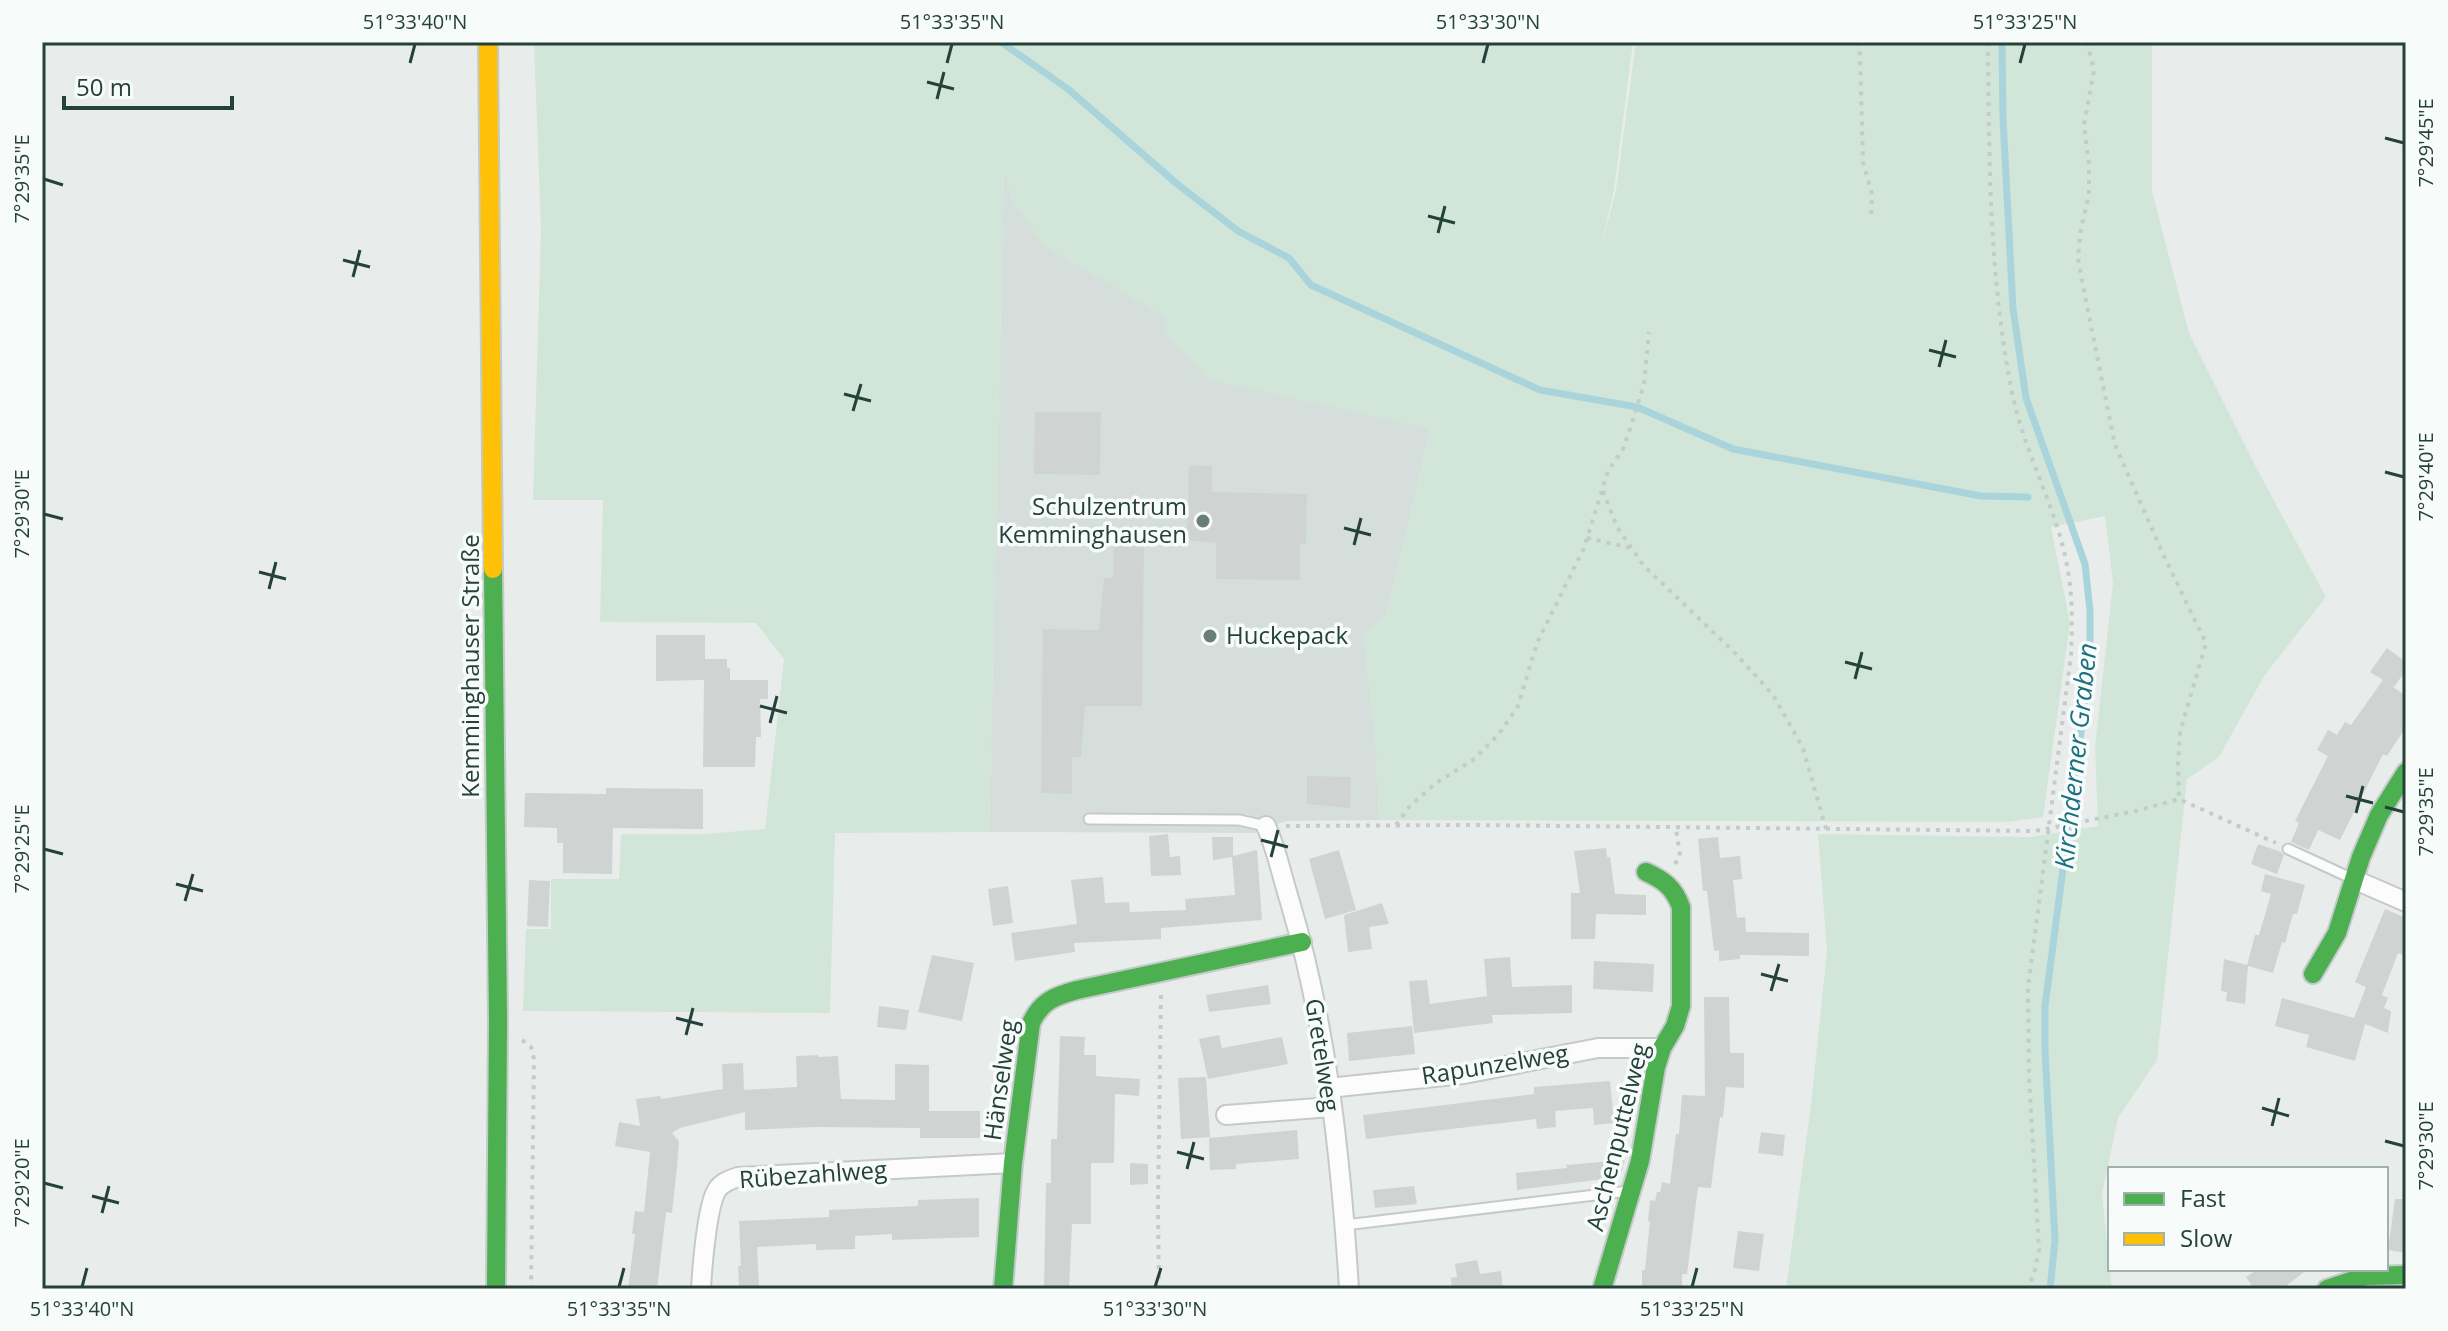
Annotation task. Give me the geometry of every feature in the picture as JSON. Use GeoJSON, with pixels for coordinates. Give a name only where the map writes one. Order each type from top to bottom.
{"type":"FeatureCollection","features":[{"type":"Feature","properties":{"kind":"street","name":"Kemminghauser Straße"},"geometry":{"type":"LineString","coordinates":[[488,42],[498,1021],[496,1289]]}},
{"type":"Feature","properties":{"kind":"street"},"geometry":{"type":"LineString","coordinates":[[2313,974],[2337,933],[2353,879],[2379,815],[2406,772]]}},
{"type":"Feature","properties":{"kind":"street","name":"Gretelweg"},"geometry":{"type":"LineString","coordinates":[[1268,830],[1302,942],[1319,1014],[1345,1225],[1349,1289]]}},
{"type":"Feature","properties":{"kind":"street"},"geometry":{"type":"LineString","coordinates":[[1646,872],[1665,881]]}},
{"type":"Feature","properties":{"kind":"street"},"geometry":{"type":"LineString","coordinates":[[2353,879],[2406,902]]}},
{"type":"Feature","properties":{"kind":"street","name":"Aschenputtelweg"},"geometry":{"type":"LineString","coordinates":[[1602,1289],[1633,1192],[1656,1067],[1681,1006],[1681,907],[1676,892],[1665,881]]}},
{"type":"Feature","properties":{"kind":"street","name":"Hänselweg"},"geometry":{"type":"LineString","coordinates":[[1003,1289],[1013,1163],[1031,1023],[1037,1007],[1045,1000],[1077,990],[1302,942]]}},
{"type":"Feature","properties":{"kind":"street","name":"Rapunzelweg"},"geometry":{"type":"LineString","coordinates":[[1226,1115],[1598,1048],[1662,1048]]}},
{"type":"Feature","properties":{"kind":"street","name":"Rübezahlweg"},"geometry":{"type":"LineString","coordinates":[[701,1289],[712,1205],[717,1190],[726,1181],[738,1177],[1013,1163]]}},
{"type":"Feature","properties":{"kind":"street"},"geometry":{"type":"LineString","coordinates":[[2327,1289],[2372,1275],[2406,1275]]}},
{"type":"Feature","properties":{"kind":"lane"},"geometry":{"type":"LineString","coordinates":[[1089,819],[1239,820],[1268,830]]}},
{"type":"Feature","properties":{"kind":"lane"},"geometry":{"type":"LineString","coordinates":[[2288,849],[2353,879]]}},
{"type":"Feature","properties":{"kind":"lane"},"geometry":{"type":"LineString","coordinates":[[1345,1225],[1626,1190],[1633,1192]]}},
{"type":"Feature","properties":{"kind":"path"},"geometry":{"type":"LineString","coordinates":[[1856,42],[1860,54],[1863,162],[1872,194],[1871,219]]}},
{"type":"Feature","properties":{"kind":"path"},"geometry":{"type":"LineString","coordinates":[[1988,42],[1996,278],[2004,352],[2024,443],[2049,504],[2068,569],[2072,609],[2071,655],[2028,988],[2029,1076],[2039,1250],[2027,1289]]}},
{"type":"Feature","properties":{"kind":"path"},"geometry":{"type":"LineString","coordinates":[[2087,42],[2094,70],[2084,125],[2089,195],[2078,258],[2087,306],[2115,445],[2206,643],[2180,732],[2179,799]]}},
{"type":"Feature","properties":{"kind":"path"},"geometry":{"type":"LineString","coordinates":[[1396,825],[1410,806],[1436,783],[1473,760],[1499,734],[1518,706],[1537,643],[1584,548],[1608,471],[1623,449],[1644,384],[1649,332]]}},
{"type":"Feature","properties":{"kind":"path"},"geometry":{"type":"LineString","coordinates":[[1602,488],[1617,527],[1643,565],[1735,653],[1773,695],[1803,748],[1826,829]]}},
{"type":"Feature","properties":{"kind":"path"},"geometry":{"type":"LineString","coordinates":[[1587,538],[1631,548]]}},
{"type":"Feature","properties":{"kind":"path"},"geometry":{"type":"LineString","coordinates":[[1268,830],[1287,825],[1396,825],[2026,831],[2093,820],[2179,799],[2288,849]]}},
{"type":"Feature","properties":{"kind":"path"},"geometry":{"type":"LineString","coordinates":[[1665,881],[1680,856],[1676,828]]}},
{"type":"Feature","properties":{"kind":"path"},"geometry":{"type":"LineString","coordinates":[[1159,1289],[1161,972]]}},
{"type":"Feature","properties":{"kind":"path"},"geometry":{"type":"LineString","coordinates":[[498,1021],[531,1047],[534,1059],[531,1289]]}},
{"type":"Feature","properties":{"kind":"shaded area","name":"Schulzentrum Kemminghausen"},"geometry":{"type":"Polygon","coordinates":[[[1004,169],[1439,395],[1387,613],[1377,758],[1379,820],[1286,821],[1254,833],[989,832],[1004,169]]]}},
{"type":"Feature","properties":{"kind":"green space"},"geometry":{"type":"Polygon","coordinates":[[[534,42],[1633,42],[1614,190],[1600,251],[1616,190],[1636,42],[2152,42],[2152,191],[2189,333],[2326,597],[2264,676],[2219,757],[2187,779],[2157,1060],[2118,1118],[2102,1194],[2112,1289],[1786,1289],[1811,1105],[1827,951],[1818,834],[2030,837],[2098,826],[2095,747],[2113,583],[2105,516],[2051,527],[2070,623],[2043,817],[2008,822],[1379,820],[1377,758],[1363,634],[1387,613],[1431,429],[1207,379],[1168,336],[1163,316],[1045,246],[1012,200],[1004,173],[989,832],[835,833],[830,1013],[523,1011],[526,929],[551,929],[551,879],[619,879],[621,834],[705,834],[765,829],[784,659],[756,623],[600,622],[603,500],[533,500],[541,229],[534,42]]]}},
{"type":"Feature","properties":{"kind":"building"},"geometry":{"type":"Polygon","coordinates":[[[1035,412],[1101,412],[1100,475],[1034,474],[1035,412]]]}},
{"type":"Feature","properties":{"kind":"building"},"geometry":{"type":"Polygon","coordinates":[[[1189,465],[1212,466],[1212,492],[1307,494],[1306,544],[1300,544],[1300,580],[1216,579],[1216,543],[1187,540],[1189,465]]]}},
{"type":"Feature","properties":{"kind":"building"},"geometry":{"type":"Polygon","coordinates":[[[1114,540],[1144,541],[1142,706],[1085,706],[1081,757],[1072,757],[1072,794],[1041,793],[1043,629],[1099,630],[1104,578],[1113,578],[1114,540]]]}},
{"type":"Feature","properties":{"kind":"building"},"geometry":{"type":"Polygon","coordinates":[[[656,635],[705,635],[705,659],[727,659],[730,680],[768,680],[768,699],[760,699],[761,737],[756,737],[755,767],[703,767],[704,680],[656,681],[656,635]]]}},
{"type":"Feature","properties":{"kind":"building"},"geometry":{"type":"Polygon","coordinates":[[[2387,648],[2406,662],[2406,670],[2394,687],[2386,682],[2406,696],[2406,727],[2387,756],[2383,754],[2340,840],[2318,830],[2309,850],[2291,842],[2299,823],[2295,821],[2328,756],[2317,750],[2328,730],[2337,735],[2345,722],[2351,725],[2383,680],[2370,672],[2387,648]]]}},
{"type":"Feature","properties":{"kind":"building"},"geometry":{"type":"Polygon","coordinates":[[[1307,776],[1351,777],[1350,808],[1307,804],[1307,776]]]}},
{"type":"Feature","properties":{"kind":"building"},"geometry":{"type":"Polygon","coordinates":[[[606,788],[703,789],[703,829],[613,828],[612,874],[563,873],[563,843],[557,843],[557,828],[524,827],[525,793],[606,794],[606,788]]]}},
{"type":"Feature","properties":{"kind":"building"},"geometry":{"type":"Polygon","coordinates":[[[1168,834],[1170,857],[1180,856],[1181,875],[1151,876],[1149,836],[1168,834]]]}},
{"type":"Feature","properties":{"kind":"building"},"geometry":{"type":"Polygon","coordinates":[[[1212,837],[1233,837],[1233,856],[1257,850],[1262,920],[1161,928],[1161,939],[1074,943],[1075,952],[1015,961],[1011,933],[1077,924],[1071,880],[1103,877],[1105,903],[1129,902],[1130,912],[1186,910],[1185,899],[1235,895],[1232,857],[1213,860],[1212,837]]]}},
{"type":"Feature","properties":{"kind":"building"},"geometry":{"type":"Polygon","coordinates":[[[1718,837],[1720,858],[1740,856],[1742,879],[1733,880],[1737,918],[1745,917],[1746,932],[1809,933],[1809,956],[1740,955],[1740,959],[1719,961],[1719,950],[1714,951],[1707,891],[1703,891],[1698,839],[1718,837]]]}},
{"type":"Feature","properties":{"kind":"building"},"geometry":{"type":"Polygon","coordinates":[[[2258,844],[2284,855],[2277,874],[2251,864],[2258,844]]]}},
{"type":"Feature","properties":{"kind":"building"},"geometry":{"type":"Polygon","coordinates":[[[1606,848],[1615,894],[1646,895],[1646,915],[1596,914],[1595,939],[1571,939],[1571,893],[1580,893],[1574,851],[1606,848]]]}},
{"type":"Feature","properties":{"kind":"building"},"geometry":{"type":"Polygon","coordinates":[[[1339,850],[1356,910],[1325,919],[1309,859],[1339,850]]]}},
{"type":"Feature","properties":{"kind":"building"},"geometry":{"type":"Polygon","coordinates":[[[2265,874],[2305,885],[2297,914],[2293,914],[2273,973],[2248,966],[2245,1004],[2226,1001],[2227,992],[2221,991],[2224,959],[2247,965],[2271,894],[2261,891],[2265,874]]]}},
{"type":"Feature","properties":{"kind":"building"},"geometry":{"type":"Polygon","coordinates":[[[529,880],[550,881],[548,927],[527,926],[529,880]]]}},
{"type":"Feature","properties":{"kind":"building"},"geometry":{"type":"Polygon","coordinates":[[[1008,886],[1013,923],[993,926],[988,889],[1008,886]]]}},
{"type":"Feature","properties":{"kind":"building"},"geometry":{"type":"Polygon","coordinates":[[[1382,903],[1389,924],[1369,927],[1372,949],[1348,952],[1344,915],[1382,903]]]}},
{"type":"Feature","properties":{"kind":"building"},"geometry":{"type":"Polygon","coordinates":[[[2385,909],[2406,918],[2406,956],[2398,953],[2382,995],[2388,998],[2384,1008],[2391,1011],[2388,1033],[2365,1024],[2355,1061],[2306,1047],[2309,1035],[2275,1026],[2282,998],[2354,1018],[2366,987],[2355,982],[2385,909]]]}},
{"type":"Feature","properties":{"kind":"building"},"geometry":{"type":"Polygon","coordinates":[[[932,955],[974,963],[962,1021],[918,1012],[932,955]]]}},
{"type":"Feature","properties":{"kind":"building"},"geometry":{"type":"Polygon","coordinates":[[[1510,957],[1512,987],[1572,985],[1572,1013],[1492,1015],[1493,1023],[1414,1033],[1409,981],[1427,980],[1430,1004],[1487,996],[1484,959],[1510,957]]]}},
{"type":"Feature","properties":{"kind":"building"},"geometry":{"type":"Polygon","coordinates":[[[1594,961],[1654,964],[1653,992],[1593,989],[1594,961]]]}},
{"type":"Feature","properties":{"kind":"building"},"geometry":{"type":"Polygon","coordinates":[[[1268,985],[1271,1004],[1209,1012],[1206,995],[1268,985]]]}},
{"type":"Feature","properties":{"kind":"building"},"geometry":{"type":"Polygon","coordinates":[[[1704,997],[1729,997],[1730,1053],[1744,1053],[1744,1088],[1726,1087],[1711,1188],[1698,1187],[1687,1274],[1682,1274],[1682,1289],[1642,1289],[1650,1200],[1655,1201],[1662,1182],[1670,1184],[1682,1095],[1705,1096],[1704,997]]]}},
{"type":"Feature","properties":{"kind":"building"},"geometry":{"type":"Polygon","coordinates":[[[879,1006],[909,1010],[906,1030],[877,1027],[879,1006]]]}},
{"type":"Feature","properties":{"kind":"building"},"geometry":{"type":"Polygon","coordinates":[[[1412,1026],[1415,1054],[1349,1061],[1347,1033],[1412,1026]]]}},
{"type":"Feature","properties":{"kind":"building"},"geometry":{"type":"Polygon","coordinates":[[[1219,1035],[1222,1048],[1282,1037],[1288,1064],[1208,1079],[1199,1039],[1219,1035]]]}},
{"type":"Feature","properties":{"kind":"building"},"geometry":{"type":"Polygon","coordinates":[[[1060,1036],[1085,1037],[1084,1055],[1096,1055],[1096,1076],[1140,1079],[1139,1096],[1115,1094],[1114,1163],[1091,1163],[1091,1224],[1072,1224],[1069,1289],[1044,1289],[1046,1183],[1051,1183],[1051,1139],[1057,1139],[1060,1036]]]}},
{"type":"Feature","properties":{"kind":"building"},"geometry":{"type":"Polygon","coordinates":[[[796,1056],[838,1056],[841,1099],[895,1100],[895,1064],[929,1065],[929,1111],[980,1111],[980,1138],[920,1138],[920,1128],[745,1130],[745,1112],[680,1128],[672,1133],[679,1141],[677,1167],[672,1213],[666,1212],[657,1289],[628,1289],[635,1211],[644,1212],[650,1152],[615,1146],[619,1122],[640,1126],[636,1099],[660,1096],[661,1099],[723,1089],[722,1064],[743,1063],[744,1090],[797,1087],[796,1056]]]}},
{"type":"Feature","properties":{"kind":"building"},"geometry":{"type":"Polygon","coordinates":[[[1206,1077],[1210,1137],[1181,1139],[1178,1078],[1206,1077]]]}},
{"type":"Feature","properties":{"kind":"building"},"geometry":{"type":"Polygon","coordinates":[[[1610,1081],[1614,1123],[1594,1125],[1593,1108],[1555,1111],[1556,1127],[1537,1129],[1536,1119],[1366,1139],[1363,1115],[1534,1094],[1534,1087],[1610,1081]]]}},
{"type":"Feature","properties":{"kind":"building"},"geometry":{"type":"Polygon","coordinates":[[[1297,1130],[1299,1159],[1236,1164],[1236,1169],[1210,1170],[1209,1138],[1297,1130]]]}},
{"type":"Feature","properties":{"kind":"building"},"geometry":{"type":"Polygon","coordinates":[[[1761,1132],[1785,1135],[1783,1156],[1758,1153],[1761,1132]]]}},
{"type":"Feature","properties":{"kind":"building"},"geometry":{"type":"Polygon","coordinates":[[[1625,1160],[1620,1177],[1517,1190],[1516,1173],[1625,1160]]]}},
{"type":"Feature","properties":{"kind":"building"},"geometry":{"type":"Polygon","coordinates":[[[1130,1163],[1148,1164],[1148,1184],[1130,1185],[1130,1163]]]}},
{"type":"Feature","properties":{"kind":"building"},"geometry":{"type":"Polygon","coordinates":[[[1414,1186],[1417,1204],[1375,1208],[1373,1190],[1414,1186]]]}},
{"type":"Feature","properties":{"kind":"building"},"geometry":{"type":"Polygon","coordinates":[[[979,1198],[979,1237],[892,1240],[892,1234],[855,1236],[855,1249],[816,1250],[816,1244],[757,1247],[759,1286],[739,1286],[739,1221],[829,1217],[829,1210],[918,1206],[918,1200],[979,1198]]]}},
{"type":"Feature","properties":{"kind":"building"},"geometry":{"type":"Polygon","coordinates":[[[2395,1199],[2406,1199],[2406,1253],[2388,1250],[2395,1199]]]}},
{"type":"Feature","properties":{"kind":"building"},"geometry":{"type":"Polygon","coordinates":[[[1738,1231],[1764,1234],[1759,1271],[1733,1268],[1738,1231]]]}},
{"type":"Feature","properties":{"kind":"building"},"geometry":{"type":"Polygon","coordinates":[[[1477,1260],[1480,1274],[1501,1271],[1503,1289],[1452,1289],[1451,1278],[1457,1277],[1455,1264],[1477,1260]]]}},
{"type":"Feature","properties":{"kind":"building"},"geometry":{"type":"Polygon","coordinates":[[[2255,1271],[2305,1271],[2282,1289],[2254,1289],[2246,1277],[2255,1271]]]}},
{"type":"Feature","properties":{"kind":"waterway"},"geometry":{"type":"LineString","coordinates":[[1001,42],[1068,89],[1176,183],[1238,231],[1289,258],[1311,285],[1540,390],[1637,407],[1733,449],[1981,496],[2028,497]]}},
{"type":"Feature","properties":{"kind":"waterway","name":"Kirchderner Graben"},"geometry":{"type":"LineString","coordinates":[[2002,42],[2013,309],[2026,398],[2085,564],[2090,611],[2090,663],[2045,1006],[2055,1240],[2050,1289]]}},
{"type":"Feature","properties":{"kind":"traffic: fast"},"geometry":{"type":"LineString","coordinates":[[493,569],[498,1021],[496,1289]]}},
{"type":"Feature","properties":{"kind":"traffic: fast"},"geometry":{"type":"LineString","coordinates":[[2313,974],[2337,933],[2361,857],[2379,815],[2406,772]]}},
{"type":"Feature","properties":{"kind":"traffic: fast"},"geometry":{"type":"LineString","coordinates":[[1602,1289],[1640,1161],[1656,1067],[1681,1006],[1681,907],[1668,885],[1646,872]]}},
{"type":"Feature","properties":{"kind":"traffic: fast"},"geometry":{"type":"LineString","coordinates":[[1003,1289],[1013,1163],[1031,1023],[1039,1009],[1055,997],[1077,990],[1302,942]]}},
{"type":"Feature","properties":{"kind":"traffic: fast"},"geometry":{"type":"LineString","coordinates":[[2327,1289],[2366,1276],[2406,1275]]}},
{"type":"Feature","properties":{"kind":"traffic: slow"},"geometry":{"type":"LineString","coordinates":[[488,42],[493,569]]}},
{"type":"Feature","properties":{"kind":"place","name":"Schulzentrum Kemminghausen"},"geometry":{"type":"Point","coordinates":[1203,521]}},
{"type":"Feature","properties":{"kind":"place","name":"Huckepack"},"geometry":{"type":"Point","coordinates":[1210,636]}}]}
